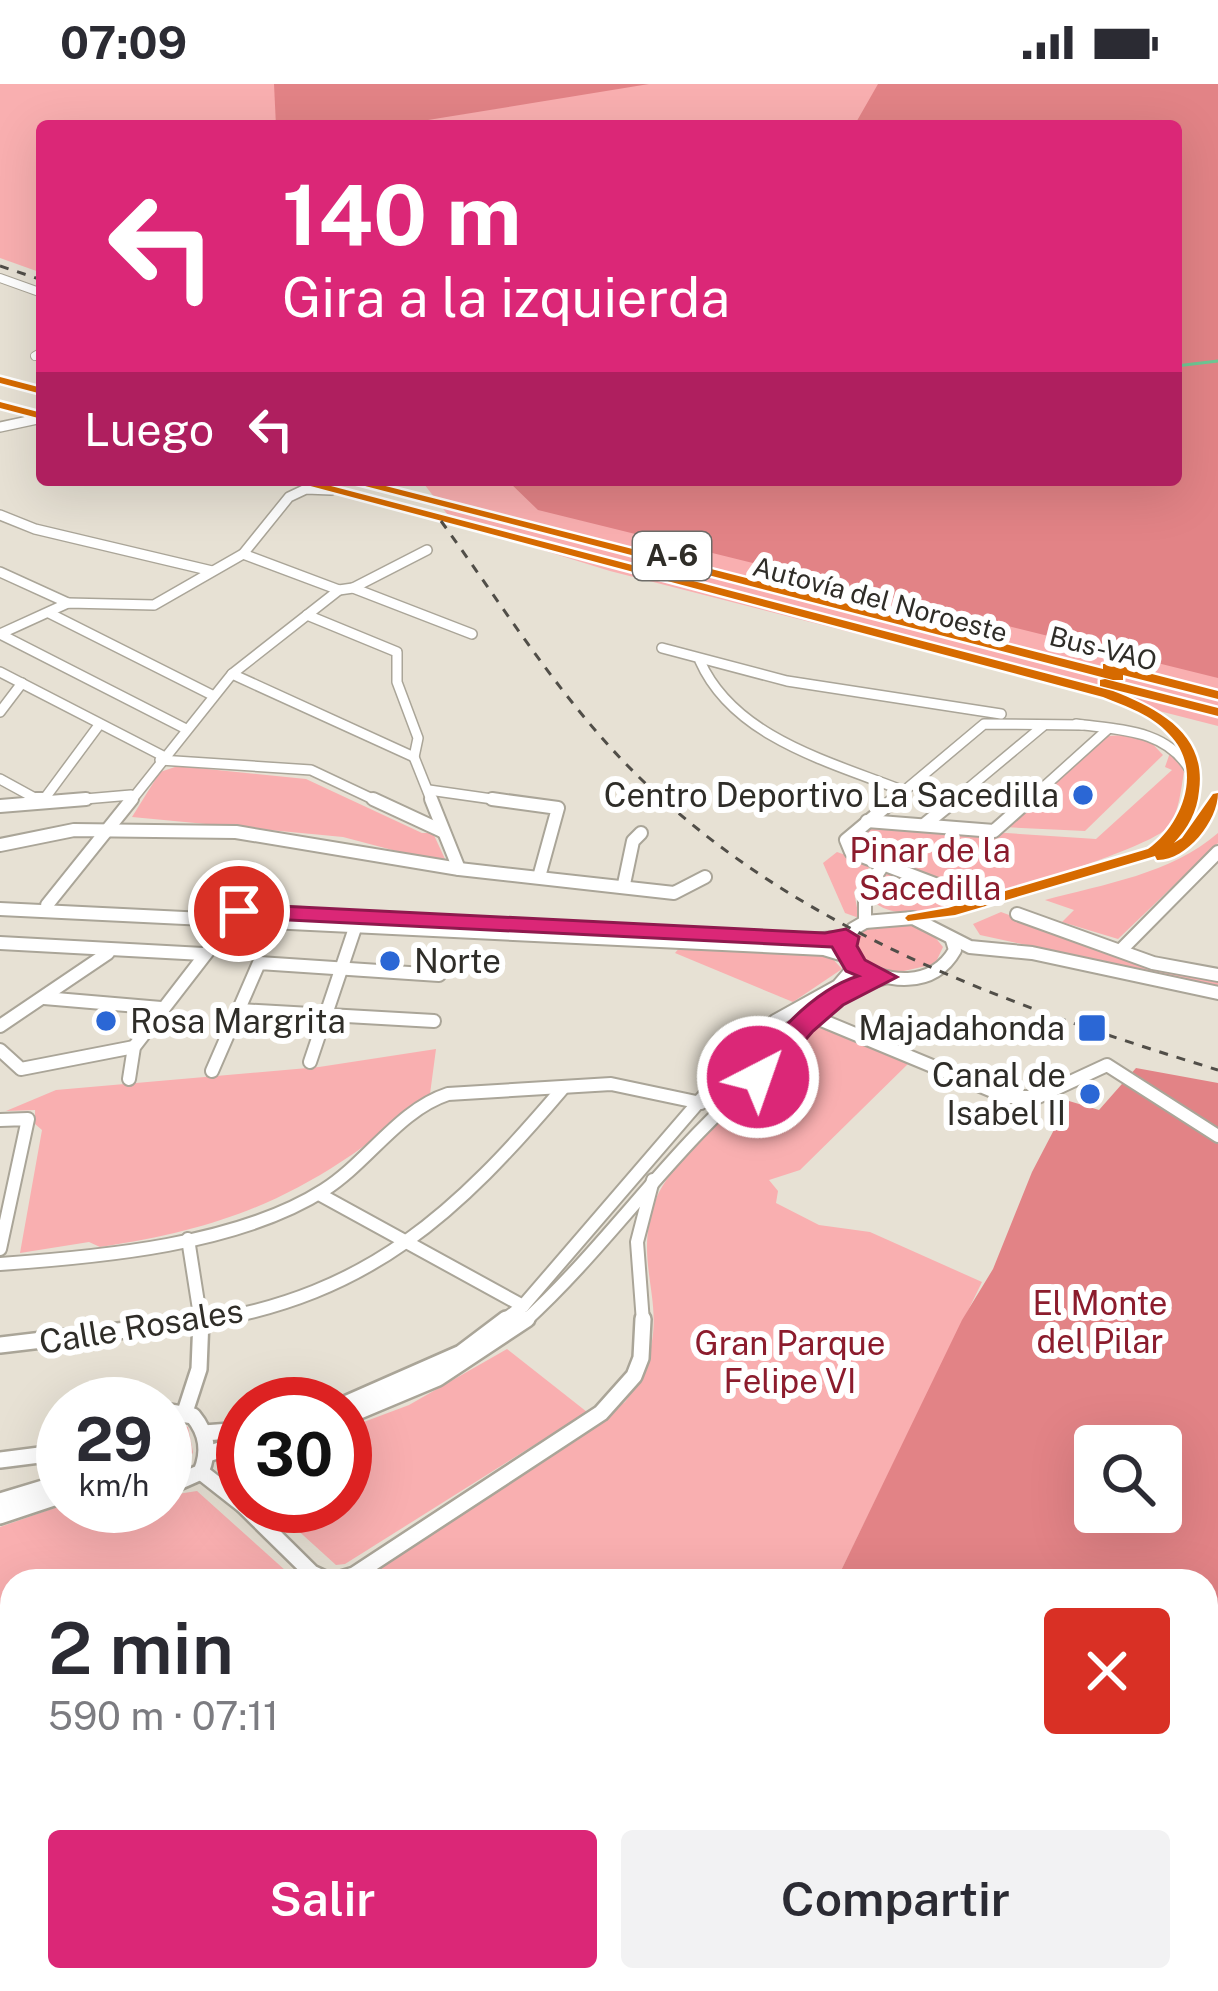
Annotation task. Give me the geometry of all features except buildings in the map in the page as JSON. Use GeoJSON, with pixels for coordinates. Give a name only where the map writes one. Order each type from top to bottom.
{"type":"FeatureCollection","features":[{"type":"Feature","properties":{"kind":"highway"},"geometry":{"type":"LineString","coordinates":[[0,392],[36,407]]}},
{"type":"Feature","properties":{"kind":"highway"},"geometry":{"type":"LineString","coordinates":[[0,392],[36,407]]}},
{"type":"Feature","properties":{"kind":"highway","name":"Autovía del Noroeste"},"geometry":{"type":"LineString","coordinates":[[343,486],[1218,707]]}},
{"type":"Feature","properties":{"kind":"highway","name":"Autovía del Noroeste"},"geometry":{"type":"LineString","coordinates":[[398,486],[1218,707]]}},
{"type":"Feature","properties":{"kind":"highway"},"geometry":{"type":"LineString","coordinates":[[349,487],[1108,694],[1152,714],[1189,749],[1197,771],[1180,829],[1143,856],[913,918]]}},
{"type":"Feature","properties":{"kind":"highway","name":"Bus-VAO"},"geometry":{"type":"LineString","coordinates":[[349,487],[1218,707]]}},
{"type":"Feature","properties":{"kind":"highway"},"geometry":{"type":"LineString","coordinates":[[495,525],[847,625]]}},
{"type":"Feature","properties":{"kind":"highway"},"geometry":{"type":"LineString","coordinates":[[958,653],[1218,707]]}},
{"type":"Feature","properties":{"kind":"highway"},"geometry":{"type":"LineString","coordinates":[[946,935],[980,908],[1152,862],[1187,841],[1218,796]]}},
{"type":"Feature","properties":{"kind":"street"},"geometry":{"type":"LineString","coordinates":[[3,282],[36,291]]}},
{"type":"Feature","properties":{"kind":"street"},"geometry":{"type":"LineString","coordinates":[[0,427],[36,409]]}},
{"type":"Feature","properties":{"kind":"street"},"geometry":{"type":"LineString","coordinates":[[0,572],[68,603],[154,604],[243,554],[295,486]]}},
{"type":"Feature","properties":{"kind":"street"},"geometry":{"type":"LineString","coordinates":[[290,496],[314,488],[349,487]]}},
{"type":"Feature","properties":{"kind":"street"},"geometry":{"type":"LineString","coordinates":[[0,515],[35,529],[212,571]]}},
{"type":"Feature","properties":{"kind":"street"},"geometry":{"type":"LineString","coordinates":[[243,554],[339,590],[353,588],[427,550]]}},
{"type":"Feature","properties":{"kind":"street"},"geometry":{"type":"LineString","coordinates":[[353,588],[472,634]]}},
{"type":"Feature","properties":{"kind":"street"},"geometry":{"type":"LineString","coordinates":[[47,904],[232,674],[339,590]]}},
{"type":"Feature","properties":{"kind":"street"},"geometry":{"type":"LineString","coordinates":[[0,634],[68,603]]}},
{"type":"Feature","properties":{"kind":"street"},"geometry":{"type":"LineString","coordinates":[[49,613],[214,696]]}},
{"type":"Feature","properties":{"kind":"street"},"geometry":{"type":"LineString","coordinates":[[307,615],[397,652],[397,682],[418,738],[414,757],[458,869]]}},
{"type":"Feature","properties":{"kind":"street"},"geometry":{"type":"LineString","coordinates":[[0,634],[186,729]]}},
{"type":"Feature","properties":{"kind":"street"},"geometry":{"type":"LineString","coordinates":[[662,648],[813,689],[1149,736],[1180,752],[1194,788]]}},
{"type":"Feature","properties":{"kind":"street"},"geometry":{"type":"LineString","coordinates":[[700,661],[717,694],[761,726],[831,762],[904,790]]}},
{"type":"Feature","properties":{"kind":"street"},"geometry":{"type":"LineString","coordinates":[[0,672],[162,758],[311,770],[442,831]]}},
{"type":"Feature","properties":{"kind":"street"},"geometry":{"type":"LineString","coordinates":[[232,674],[414,757]]}},
{"type":"Feature","properties":{"kind":"street"},"geometry":{"type":"LineString","coordinates":[[0,712],[22,683]]}},
{"type":"Feature","properties":{"kind":"street"},"geometry":{"type":"LineString","coordinates":[[956,892],[845,848],[846,840],[984,724],[1082,725]]}},
{"type":"Feature","properties":{"kind":"street"},"geometry":{"type":"LineString","coordinates":[[42,802],[99,725]]}},
{"type":"Feature","properties":{"kind":"street"},"geometry":{"type":"LineString","coordinates":[[923,826],[1043,726]]}},
{"type":"Feature","properties":{"kind":"street"},"geometry":{"type":"LineString","coordinates":[[866,821],[994,831],[1108,729]]}},
{"type":"Feature","properties":{"kind":"street"},"geometry":{"type":"LineString","coordinates":[[0,778],[42,802]]}},
{"type":"Feature","properties":{"kind":"street"},"geometry":{"type":"LineString","coordinates":[[429,790],[558,808],[539,877]]}},
{"type":"Feature","properties":{"kind":"street"},"geometry":{"type":"LineString","coordinates":[[0,806],[131,795]]}},
{"type":"Feature","properties":{"kind":"street"},"geometry":{"type":"LineString","coordinates":[[0,845],[74,830],[247,833],[458,869],[674,893],[705,877]]}},
{"type":"Feature","properties":{"kind":"street"},"geometry":{"type":"LineString","coordinates":[[624,884],[633,841],[641,832]]}},
{"type":"Feature","properties":{"kind":"street"},"geometry":{"type":"LineString","coordinates":[[1121,950],[1218,852]]}},
{"type":"Feature","properties":{"kind":"street"},"geometry":{"type":"LineString","coordinates":[[865,922],[865,893],[884,865]]}},
{"type":"Feature","properties":{"kind":"street"},"geometry":{"type":"LineString","coordinates":[[866,902],[893,916]]}},
{"type":"Feature","properties":{"kind":"street"},"geometry":{"type":"LineString","coordinates":[[0,906],[47,904],[825,941],[846,937],[865,922],[893,916],[913,918],[970,947],[1033,952],[1218,998]]}},
{"type":"Feature","properties":{"kind":"street"},"geometry":{"type":"LineString","coordinates":[[0,906],[824,949],[884,977]]}},
{"type":"Feature","properties":{"kind":"street"},"geometry":{"type":"LineString","coordinates":[[1017,914],[1153,963],[1214,972]]}},
{"type":"Feature","properties":{"kind":"street"},"geometry":{"type":"LineString","coordinates":[[129,1079],[134,1047],[232,920]]}},
{"type":"Feature","properties":{"kind":"street"},"geometry":{"type":"LineString","coordinates":[[310,1062],[356,925]]}},
{"type":"Feature","properties":{"kind":"street"},"geometry":{"type":"LineString","coordinates":[[946,935],[952,960]]}},
{"type":"Feature","properties":{"kind":"street"},"geometry":{"type":"LineString","coordinates":[[372,1393],[461,1353],[523,1306],[775,1021],[830,992],[852,961],[846,937]]}},
{"type":"Feature","properties":{"kind":"street"},"geometry":{"type":"LineString","coordinates":[[0,944],[203,954]]}},
{"type":"Feature","properties":{"kind":"street"},"geometry":{"type":"LineString","coordinates":[[0,1026],[113,950]]}},
{"type":"Feature","properties":{"kind":"street"},"geometry":{"type":"LineString","coordinates":[[372,1407],[476,1359],[537,1311],[653,1178],[847,990],[884,977],[918,979],[952,960],[977,956],[1031,959],[1218,998]]}},
{"type":"Feature","properties":{"kind":"street"},"geometry":{"type":"LineString","coordinates":[[212,1071],[259,963],[439,975]]}},
{"type":"Feature","properties":{"kind":"street"},"geometry":{"type":"LineString","coordinates":[[44,998],[160,1008]]}},
{"type":"Feature","properties":{"kind":"street"},"geometry":{"type":"LineString","coordinates":[[240,1010],[434,1021]]}},
{"type":"Feature","properties":{"kind":"street"},"geometry":{"type":"LineString","coordinates":[[814,1017],[1007,1097],[1038,1097],[1105,1064],[1218,1136]]}},
{"type":"Feature","properties":{"kind":"street"},"geometry":{"type":"LineString","coordinates":[[0,1050],[21,1069],[134,1047]]}},
{"type":"Feature","properties":{"kind":"street"},"geometry":{"type":"LineString","coordinates":[[742,1055],[763,1050],[769,1064]]}},
{"type":"Feature","properties":{"kind":"street"},"geometry":{"type":"LineString","coordinates":[[742,1055],[747,1070],[769,1064]]}},
{"type":"Feature","properties":{"kind":"street"},"geometry":{"type":"LineString","coordinates":[[0,1264],[188,1238],[260,1220],[319,1194],[427,1101],[448,1094],[629,1086],[701,1103]]}},
{"type":"Feature","properties":{"kind":"street","name":"Calle Rosales"},"geometry":{"type":"LineString","coordinates":[[0,1345],[204,1323],[312,1293],[408,1243],[563,1088]]}},
{"type":"Feature","properties":{"kind":"street"},"geometry":{"type":"LineString","coordinates":[[0,1120],[28,1120],[7,1190],[0,1249]]}},
{"type":"Feature","properties":{"kind":"street"},"geometry":{"type":"LineString","coordinates":[[363,1569],[601,1414],[625,1393],[646,1344],[637,1250],[653,1178]]}},
{"type":"Feature","properties":{"kind":"street"},"geometry":{"type":"LineString","coordinates":[[319,1194],[523,1306]]}},
{"type":"Feature","properties":{"kind":"street"},"geometry":{"type":"LineString","coordinates":[[188,1238],[204,1323],[204,1360],[192,1393]]}},
{"type":"Feature","properties":{"kind":"street"},"geometry":{"type":"LineString","coordinates":[[602,1238],[626,1239],[637,1250]]}},
{"type":"Feature","properties":{"kind":"street"},"geometry":{"type":"LineString","coordinates":[[192,1420],[204,1433],[207,1454],[201,1472],[192,1476]]}},
{"type":"Feature","properties":{"kind":"street"},"geometry":{"type":"LineString","coordinates":[[204,1433],[216,1432]]}},
{"type":"Feature","properties":{"kind":"street"},"geometry":{"type":"LineString","coordinates":[[207,1454],[216,1451]]}},
{"type":"Feature","properties":{"kind":"street"},"geometry":{"type":"LineString","coordinates":[[0,1460],[36,1455]]}},
{"type":"Feature","properties":{"kind":"street"},"geometry":{"type":"LineString","coordinates":[[201,1472],[216,1484]]}},
{"type":"Feature","properties":{"kind":"street"},"geometry":{"type":"LineString","coordinates":[[0,1501],[36,1490]]}},
{"type":"Feature","properties":{"kind":"street"},"geometry":{"type":"LineString","coordinates":[[0,1516],[36,1505]]}},
{"type":"Feature","properties":{"kind":"street"},"geometry":{"type":"LineString","coordinates":[[271,1533],[308,1569]]}},
{"type":"Feature","properties":{"kind":"green space"},"geometry":{"type":"Polygon","coordinates":[[[0,84],[1218,84],[1218,726],[610,571],[454,523],[426,486],[1182,486],[1182,120],[36,120],[36,271],[0,258],[0,84]]]}},
{"type":"Feature","properties":{"kind":"green space"},"geometry":{"type":"Polygon","coordinates":[[[274,84],[649,84],[428,120],[276,120],[274,84]]]}},
{"type":"Feature","properties":{"kind":"green space"},"geometry":{"type":"Polygon","coordinates":[[[878,84],[1218,84],[1218,678],[538,510],[513,486],[1182,486],[1182,120],[857,120],[878,84]]]}},
{"type":"Feature","properties":{"kind":"green space","name":"Centro Deportivo La Sacedilla"},"geometry":{"type":"Polygon","coordinates":[[[1108,736],[1149,740],[1163,755],[1085,831],[1003,827],[1108,736]]]}},
{"type":"Feature","properties":{"kind":"green space","name":"Pinar de la Sacedilla"},"geometry":{"type":"Polygon","coordinates":[[[1171,750],[1184,772],[1181,793],[1169,826],[1155,836],[1009,890],[939,908],[901,912],[875,903],[873,892],[889,864],[854,849],[851,841],[869,824],[1096,839],[1172,770],[1165,767],[1171,750]]]}},
{"type":"Feature","properties":{"kind":"green space"},"geometry":{"type":"Polygon","coordinates":[[[178,766],[306,779],[422,833],[433,833],[445,859],[438,862],[343,837],[132,817],[160,772],[178,766]]]}},
{"type":"Feature","properties":{"kind":"green space"},"geometry":{"type":"Polygon","coordinates":[[[1218,833],[1218,843],[1118,939],[1062,922],[1074,910],[1045,900],[1158,868],[1218,833]]]}},
{"type":"Feature","properties":{"kind":"green space"},"geometry":{"type":"Polygon","coordinates":[[[837,852],[871,864],[854,892],[859,918],[845,913],[823,863],[837,852]]]}},
{"type":"Feature","properties":{"kind":"green space"},"geometry":{"type":"Polygon","coordinates":[[[1001,912],[1150,966],[1218,979],[1218,986],[980,935],[973,924],[1001,912]]]}},
{"type":"Feature","properties":{"kind":"green space"},"geometry":{"type":"Polygon","coordinates":[[[905,923],[930,931],[943,947],[935,964],[895,973],[859,957],[854,942],[864,931],[905,923]]]}},
{"type":"Feature","properties":{"kind":"green space"},"geometry":{"type":"Polygon","coordinates":[[[681,946],[817,953],[832,958],[842,969],[793,1002],[675,953],[681,946]]]}},
{"type":"Feature","properties":{"kind":"green space","name":"Gran Parque Felipe VI"},"geometry":{"type":"Polygon","coordinates":[[[819,1023],[912,1060],[800,1170],[769,1180],[778,1191],[776,1203],[819,1225],[870,1232],[982,1282],[842,1569],[373,1569],[625,1402],[643,1372],[651,1345],[654,1321],[647,1252],[656,1199],[705,1134],[819,1023]]]}},
{"type":"Feature","properties":{"kind":"green space"},"geometry":{"type":"Polygon","coordinates":[[[436,1049],[430,1094],[353,1154],[278,1198],[151,1238],[20,1253],[42,1130],[35,1124],[35,1110],[6,1111],[56,1090],[319,1067],[436,1049]]]}},
{"type":"Feature","properties":{"kind":"green space","name":"El Monte del Pilar"},"geometry":{"type":"Polygon","coordinates":[[[1136,1068],[1218,1083],[1218,1569],[842,1569],[962,1320],[993,1269],[1032,1172],[1069,1101],[1099,1110],[1136,1068]]]}},
{"type":"Feature","properties":{"kind":"green space"},"geometry":{"type":"Polygon","coordinates":[[[507,1349],[587,1412],[345,1564],[336,1565],[301,1533],[372,1533],[372,1419],[409,1405],[507,1349]]]}},
{"type":"Feature","properties":{"kind":"green space"},"geometry":{"type":"Polygon","coordinates":[[[197,1491],[216,1508],[216,1533],[244,1533],[284,1569],[0,1569],[0,1527],[36,1514],[36,1533],[192,1533],[192,1492],[197,1491]]]}},
{"type":"Feature","properties":{"kind":"waterway"},"geometry":{"type":"LineString","coordinates":[[1182,365],[1218,361]]}},
{"type":"Feature","properties":{"kind":"railway"},"geometry":{"type":"LineString","coordinates":[[0,266],[36,278]]}},
{"type":"Feature","properties":{"kind":"railway"},"geometry":{"type":"LineString","coordinates":[[441,521],[536,655],[614,752],[705,834],[771,881],[840,923],[987,991],[1218,1070]]}},
{"type":"Feature","properties":{"kind":"place","name":"Centro Deportivo La Sacedilla"},"geometry":{"type":"Point","coordinates":[1083,795]}},
{"type":"Feature","properties":{"kind":"place","name":"Norte"},"geometry":{"type":"Point","coordinates":[390,961]}},
{"type":"Feature","properties":{"kind":"place","name":"Rosa Margrita"},"geometry":{"type":"Point","coordinates":[106,1021]}},
{"type":"Feature","properties":{"kind":"place","name":"Majadahonda"},"geometry":{"type":"Point","coordinates":[1092,1028]}},
{"type":"Feature","properties":{"kind":"place","name":"Canal de Isabel II"},"geometry":{"type":"Point","coordinates":[1090,1094]}},
{"type":"Feature","properties":{"kind":"route"},"geometry":{"type":"LineString","coordinates":[[239,911],[825,941],[846,937],[844,946],[856,965],[884,977],[860,983],[834,1000],[803,1026],[758,1077]]}}]}
